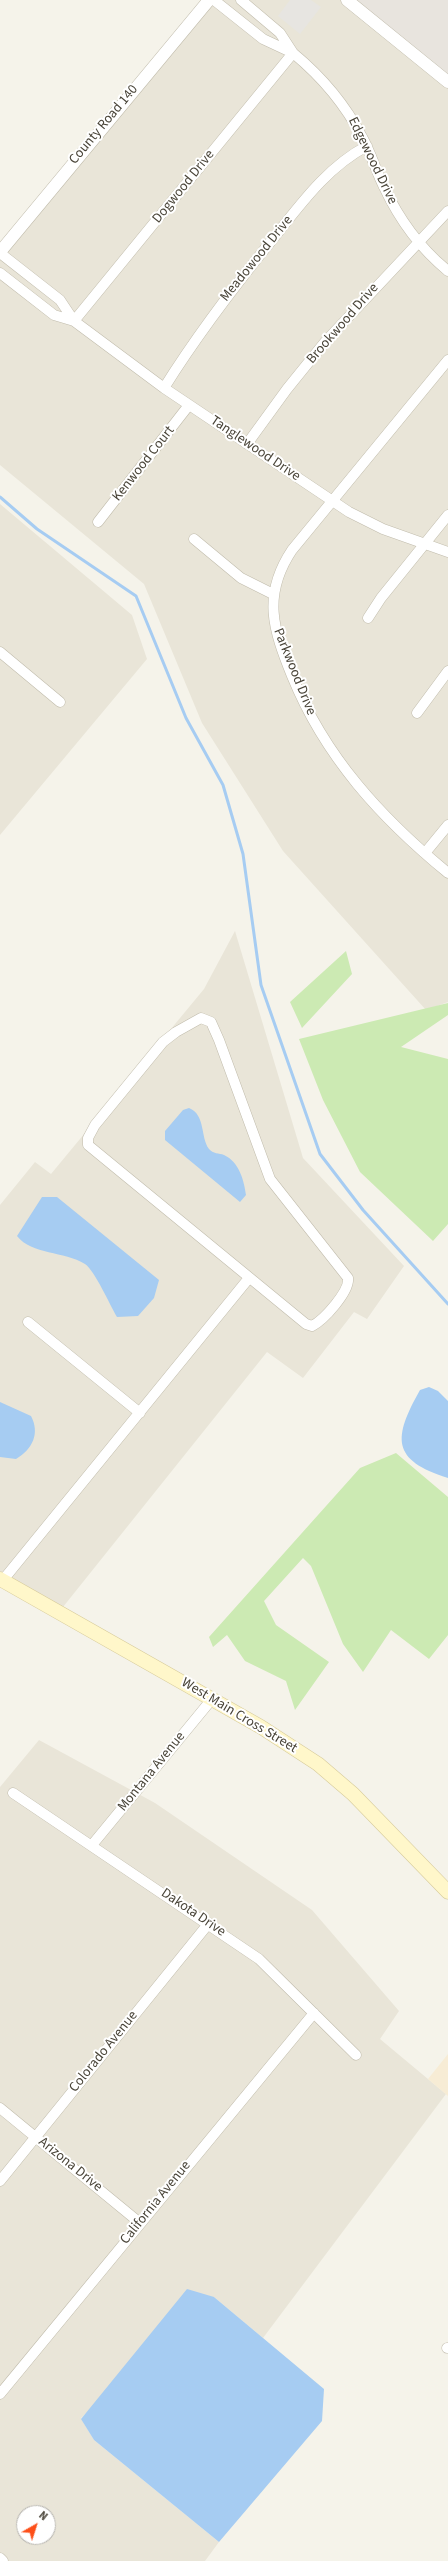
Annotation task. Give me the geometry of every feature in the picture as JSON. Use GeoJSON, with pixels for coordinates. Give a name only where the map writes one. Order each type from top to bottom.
{"type":"FeatureCollection","features":[{"type":"Feature","properties":{"kind":"main road","name":"West Main Cross Street"},"geometry":{"type":"LineString","coordinates":[[2,1579],[212,1699],[299,1751],[336,1778],[448,1892]]}},
{"type":"Feature","properties":{"kind":"street","name":"County Road 140"},"geometry":{"type":"LineString","coordinates":[[0,252],[209,0]]}},
{"type":"Feature","properties":{"kind":"street","name":"Edgewood Drive"},"geometry":{"type":"LineString","coordinates":[[214,0],[263,39],[293,53]]}},
{"type":"Feature","properties":{"kind":"street","name":"Edgewood Drive"},"geometry":{"type":"LineString","coordinates":[[241,0],[276,28],[293,53],[328,87],[351,117],[367,146],[390,199],[419,242],[448,271]]}},
{"type":"Feature","properties":{"kind":"street"},"geometry":{"type":"LineString","coordinates":[[347,0],[448,82]]}},
{"type":"Feature","properties":{"kind":"street","name":"Dogwood Drive"},"geometry":{"type":"LineString","coordinates":[[74,321],[293,53]]}},
{"type":"Feature","properties":{"kind":"street","name":"Meadowood Drive"},"geometry":{"type":"LineString","coordinates":[[164,388],[214,311],[285,224],[335,168],[367,146]]}},
{"type":"Feature","properties":{"kind":"street","name":"Brookwood Drive"},"geometry":{"type":"LineString","coordinates":[[247,444],[325,342],[448,211]]}},
{"type":"Feature","properties":{"kind":"street","name":"Tanglewood Drive"},"geometry":{"type":"LineString","coordinates":[[0,252],[60,300],[74,321],[164,388],[332,501],[382,530],[448,552]]}},
{"type":"Feature","properties":{"kind":"street","name":"Tanglewood Drive"},"geometry":{"type":"LineString","coordinates":[[0,273],[54,315],[74,321]]}},
{"type":"Feature","properties":{"kind":"street","name":"Parkwood Drive"},"geometry":{"type":"LineString","coordinates":[[448,360],[283,563],[273,594],[273,621],[277,636],[296,686],[316,726],[341,764],[365,796],[425,854],[448,873]]}},
{"type":"Feature","properties":{"kind":"street","name":"Kenwood Court"},"geometry":{"type":"LineString","coordinates":[[98,522],[189,405]]}},
{"type":"Feature","properties":{"kind":"street"},"geometry":{"type":"LineString","coordinates":[[368,618],[448,515]]}},
{"type":"Feature","properties":{"kind":"street"},"geometry":{"type":"LineString","coordinates":[[194,539],[241,578],[273,594]]}},
{"type":"Feature","properties":{"kind":"street"},"geometry":{"type":"LineString","coordinates":[[0,652],[60,702]]}},
{"type":"Feature","properties":{"kind":"street"},"geometry":{"type":"LineString","coordinates":[[417,713],[448,671]]}},
{"type":"Feature","properties":{"kind":"street"},"geometry":{"type":"LineString","coordinates":[[425,854],[448,825]]}},
{"type":"Feature","properties":{"kind":"street"},"geometry":{"type":"LineString","coordinates":[[201,1018],[211,1022],[219,1040],[270,1179],[348,1278],[349,1284],[320,1322],[312,1326],[306,1324],[250,1278],[88,1145],[88,1138],[95,1125],[162,1042],[201,1018]]}},
{"type":"Feature","properties":{"kind":"street"},"geometry":{"type":"LineString","coordinates":[[2,1579],[250,1278]]}},
{"type":"Feature","properties":{"kind":"street"},"geometry":{"type":"LineString","coordinates":[[28,1322],[140,1413]]}},
{"type":"Feature","properties":{"kind":"street","name":"Montana Avenue"},"geometry":{"type":"LineString","coordinates":[[92,1845],[212,1699]]}},
{"type":"Feature","properties":{"kind":"street","name":"Dakota Drive"},"geometry":{"type":"LineString","coordinates":[[13,1793],[209,1923],[259,1959],[356,2055]]}},
{"type":"Feature","properties":{"kind":"street","name":"Colorado Avenue"},"geometry":{"type":"LineString","coordinates":[[0,2180],[209,1923]]}},
{"type":"Feature","properties":{"kind":"street","name":"California Avenue"},"geometry":{"type":"LineString","coordinates":[[0,2394],[314,2012]]}},
{"type":"Feature","properties":{"kind":"street","name":"Arizona Drive"},"geometry":{"type":"LineString","coordinates":[[0,2108],[140,2223]]}},
{"type":"Feature","properties":{"kind":"street"},"geometry":{"type":"LineString","coordinates":[[0,2558],[3,2561]]}},
{"type":"Feature","properties":{"kind":"shaded area"},"geometry":{"type":"Polygon","coordinates":[[[209,0],[348,0],[448,81],[448,1002],[426,1010],[283,851],[202,723],[144,584],[0,465],[0,252],[209,0]]]}},
{"type":"Feature","properties":{"kind":"shaded area"},"geometry":{"type":"Polygon","coordinates":[[[290,0],[311,0],[321,7],[300,34],[278,16],[290,0]]]}},
{"type":"Feature","properties":{"kind":"shaded area"},"geometry":{"type":"Polygon","coordinates":[[[348,0],[448,0],[448,81],[348,0]]]}},
{"type":"Feature","properties":{"kind":"shaded area"},"geometry":{"type":"Polygon","coordinates":[[[0,504],[132,615],[147,659],[0,835],[0,504]]]}},
{"type":"Feature","properties":{"kind":"shaded area"},"geometry":{"type":"Polygon","coordinates":[[[235,931],[303,1158],[404,1266],[367,1319],[354,1312],[303,1378],[267,1352],[59,1612],[0,1579],[0,1205],[35,1162],[51,1174],[204,989],[235,931]]]}},
{"type":"Feature","properties":{"kind":"shaded area"},"geometry":{"type":"Polygon","coordinates":[[[39,1740],[155,1803],[312,1910],[399,2011],[380,2039],[446,2094],[263,2338],[214,2297],[81,2418],[94,2440],[219,2542],[205,2561],[0,2561],[0,1787],[39,1740]]]}},
{"type":"Feature","properties":{"kind":"shaded area"},"geometry":{"type":"Polygon","coordinates":[[[448,2054],[448,2096],[428,2079],[448,2054]]]}},
{"type":"Feature","properties":{"kind":"green space"},"geometry":{"type":"Polygon","coordinates":[[[346,951],[352,974],[302,1028],[290,1002],[346,951]]]}},
{"type":"Feature","properties":{"kind":"green space"},"geometry":{"type":"Polygon","coordinates":[[[448,1003],[448,1015],[401,1047],[448,1059],[448,1224],[433,1241],[360,1172],[323,1100],[299,1039],[448,1003]]]}},
{"type":"Feature","properties":{"kind":"green space"},"geometry":{"type":"Polygon","coordinates":[[[396,1453],[448,1497],[448,1635],[429,1659],[391,1630],[363,1672],[343,1644],[311,1566],[303,1558],[264,1601],[276,1625],[329,1662],[295,1710],[286,1681],[245,1661],[227,1635],[213,1647],[209,1637],[360,1468],[396,1453]]]}},
{"type":"Feature","properties":{"kind":"water"},"geometry":{"type":"Polygon","coordinates":[[[189,1108],[198,1116],[204,1139],[209,1149],[212,1152],[229,1158],[240,1172],[246,1195],[240,1202],[165,1140],[165,1131],[183,1110],[189,1108]]]}},
{"type":"Feature","properties":{"kind":"water"},"geometry":{"type":"Polygon","coordinates":[[[42,1197],[57,1197],[159,1280],[154,1298],[138,1316],[117,1317],[98,1281],[85,1264],[68,1257],[31,1247],[17,1236],[42,1197]]]}},
{"type":"Feature","properties":{"kind":"water"},"geometry":{"type":"Polygon","coordinates":[[[429,1387],[438,1391],[448,1401],[448,1478],[429,1471],[416,1463],[407,1455],[402,1445],[402,1434],[405,1421],[411,1407],[420,1390],[429,1387]]]}},
{"type":"Feature","properties":{"kind":"water"},"geometry":{"type":"Polygon","coordinates":[[[0,1402],[31,1416],[34,1422],[35,1434],[31,1445],[16,1459],[0,1457],[0,1402]]]}},
{"type":"Feature","properties":{"kind":"water"},"geometry":{"type":"Polygon","coordinates":[[[187,2289],[214,2297],[324,2389],[322,2421],[219,2542],[94,2440],[81,2419],[187,2289]]]}},
{"type":"Feature","properties":{"kind":"waterway"},"geometry":{"type":"LineString","coordinates":[[0,497],[37,529],[136,596],[186,718],[223,785],[243,854],[261,985],[320,1154],[363,1210],[448,1304]]}}]}
